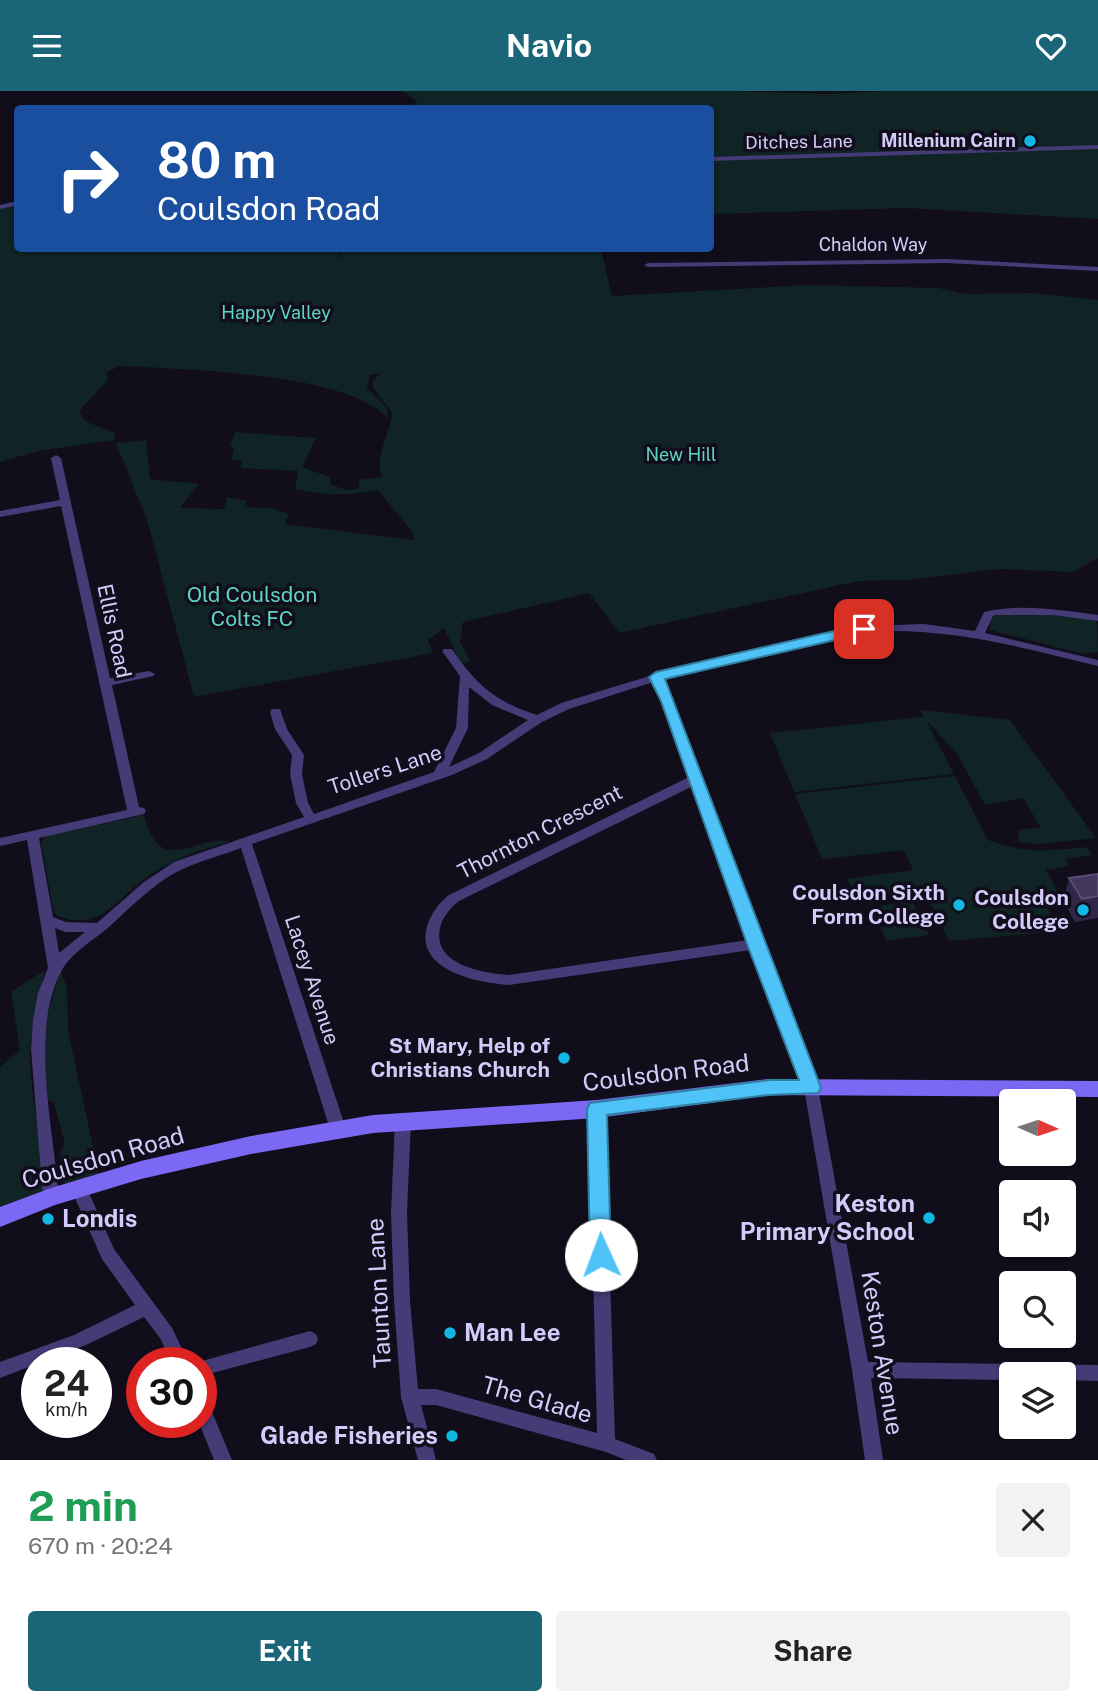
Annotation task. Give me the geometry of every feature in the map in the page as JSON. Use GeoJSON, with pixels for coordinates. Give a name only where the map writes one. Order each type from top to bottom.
{"type":"FeatureCollection","features":[{"type":"Feature","properties":{"kind":"main road","name":"Coulsdon Road"},"geometry":{"type":"LineString","coordinates":[[0,1217],[51,1197],[141,1170],[338,1129],[403,1121],[597,1109],[742,1090],[1098,1089]]}},
{"type":"Feature","properties":{"kind":"street","name":"Ditches Lane"},"geometry":{"type":"LineString","coordinates":[[714,159],[1098,147]]}},
{"type":"Feature","properties":{"kind":"street","name":"Chaldon Way"},"geometry":{"type":"LineString","coordinates":[[648,265],[947,261],[1098,269]]}},
{"type":"Feature","properties":{"kind":"street","name":"Ellis Road"},"geometry":{"type":"LineString","coordinates":[[32,835],[137,812],[105,683],[56,458]]}},
{"type":"Feature","properties":{"kind":"street"},"geometry":{"type":"LineString","coordinates":[[0,514],[66,502]]}},
{"type":"Feature","properties":{"kind":"street"},"geometry":{"type":"LineString","coordinates":[[979,635],[988,614],[996,612],[1054,612],[1098,618]]}},
{"type":"Feature","properties":{"kind":"street","name":"Tollers Lane"},"geometry":{"type":"LineString","coordinates":[[55,968],[165,873],[179,865],[246,844],[310,817],[439,775],[483,756],[538,719],[565,706],[656,677],[864,629],[897,625],[979,635],[1098,663]]}},
{"type":"Feature","properties":{"kind":"street"},"geometry":{"type":"LineString","coordinates":[[448,650],[464,678],[498,705],[538,719]]}},
{"type":"Feature","properties":{"kind":"street"},"geometry":{"type":"LineString","coordinates":[[105,683],[149,674]]}},
{"type":"Feature","properties":{"kind":"street","name":"Keston Avenue"},"geometry":{"type":"LineString","coordinates":[[656,677],[811,1088],[861,1370],[874,1460]]}},
{"type":"Feature","properties":{"kind":"street"},"geometry":{"type":"LineString","coordinates":[[439,775],[462,728],[464,678]]}},
{"type":"Feature","properties":{"kind":"street"},"geometry":{"type":"LineString","coordinates":[[276,712],[281,729],[298,755],[296,774],[302,803],[310,817]]}},
{"type":"Feature","properties":{"kind":"street","name":"Thornton Crescent"},"geometry":{"type":"LineString","coordinates":[[696,779],[472,888],[446,905],[433,927],[435,950],[451,968],[483,979],[509,980],[756,944]]}},
{"type":"Feature","properties":{"kind":"street"},"geometry":{"type":"LineString","coordinates":[[0,842],[32,835],[55,968],[43,1011],[38,1075],[48,1141],[51,1197]]}},
{"type":"Feature","properties":{"kind":"street","name":"Lacey Avenue"},"geometry":{"type":"LineString","coordinates":[[246,844],[338,1129]]}},
{"type":"Feature","properties":{"kind":"street"},"geometry":{"type":"LineString","coordinates":[[48,920],[65,927],[100,928]]}},
{"type":"Feature","properties":{"kind":"street"},"geometry":{"type":"LineString","coordinates":[[597,1109],[606,1444]]}},
{"type":"Feature","properties":{"kind":"street","name":"Taunton Lane"},"geometry":{"type":"LineString","coordinates":[[403,1121],[399,1213],[401,1301],[410,1397],[428,1460]]}},
{"type":"Feature","properties":{"kind":"street"},"geometry":{"type":"LineString","coordinates":[[79,1189],[108,1254],[166,1333],[173,1347]]}},
{"type":"Feature","properties":{"kind":"street"},"geometry":{"type":"LineString","coordinates":[[0,1370],[80,1341],[147,1307]]}},
{"type":"Feature","properties":{"kind":"street"},"geometry":{"type":"LineString","coordinates":[[217,1364],[310,1339]]}},
{"type":"Feature","properties":{"kind":"street"},"geometry":{"type":"LineString","coordinates":[[861,1370],[1098,1373]]}},
{"type":"Feature","properties":{"kind":"street","name":"The Glade"},"geometry":{"type":"LineString","coordinates":[[410,1397],[436,1397],[606,1444],[648,1460]]}},
{"type":"Feature","properties":{"kind":"street"},"geometry":{"type":"LineString","coordinates":[[213,1438],[221,1459]]}},
{"type":"Feature","properties":{"kind":"green space"},"geometry":{"type":"Polygon","coordinates":[[[402,91],[729,91],[829,94],[886,91],[1098,91],[1098,219],[907,208],[714,214],[714,105],[413,104],[418,102],[402,91]]]}},
{"type":"Feature","properties":{"kind":"green space","name":"New Hill"},"geometry":{"type":"Polygon","coordinates":[[[14,205],[14,252],[339,252],[338,263],[340,252],[602,252],[612,296],[807,285],[939,288],[965,294],[1030,293],[1098,300],[1098,558],[1073,572],[998,569],[908,580],[858,581],[619,633],[589,593],[463,622],[460,642],[470,661],[461,664],[444,628],[428,640],[433,653],[194,697],[148,523],[116,443],[146,440],[150,479],[199,484],[180,508],[224,509],[227,497],[247,501],[244,507],[271,508],[289,514],[285,524],[413,540],[414,534],[378,490],[337,494],[295,489],[298,471],[240,468],[243,460],[231,460],[234,449],[230,446],[235,432],[316,438],[302,467],[330,477],[331,485],[348,490],[359,488],[359,480],[382,477],[381,453],[392,413],[373,387],[372,382],[379,374],[370,374],[367,388],[387,408],[388,419],[368,404],[339,392],[302,383],[221,372],[120,366],[107,372],[107,381],[79,411],[85,421],[114,433],[115,440],[38,451],[0,462],[0,208],[14,205]]]}},
{"type":"Feature","properties":{"kind":"green space"},"geometry":{"type":"Polygon","coordinates":[[[1058,614],[1097,621],[1098,652],[1083,654],[990,630],[991,617],[998,615],[1058,614]]]}},
{"type":"Feature","properties":{"kind":"green space"},"geometry":{"type":"Polygon","coordinates":[[[921,710],[1010,720],[1096,838],[1039,844],[1017,842],[1020,829],[1041,828],[1023,798],[985,805],[957,754],[926,720],[954,774],[794,792],[770,733],[923,717],[921,710]]]}},
{"type":"Feature","properties":{"kind":"green space"},"geometry":{"type":"Polygon","coordinates":[[[955,776],[988,840],[1014,848],[1037,850],[1087,847],[1092,855],[1066,859],[1069,866],[1046,870],[1061,897],[1043,901],[1060,931],[949,941],[926,894],[858,903],[847,879],[913,870],[904,850],[822,859],[795,794],[955,776]]]}},
{"type":"Feature","properties":{"kind":"green space"},"geometry":{"type":"Polygon","coordinates":[[[144,815],[151,834],[159,845],[168,850],[216,841],[231,841],[160,868],[96,917],[70,920],[54,914],[41,843],[45,836],[144,815]]]}},
{"type":"Feature","properties":{"kind":"green space"},"geometry":{"type":"Polygon","coordinates":[[[913,902],[920,916],[877,922],[870,907],[913,902]]]}},
{"type":"Feature","properties":{"kind":"green space"},"geometry":{"type":"Polygon","coordinates":[[[923,922],[929,935],[886,941],[880,927],[923,922]]]}},
{"type":"Feature","properties":{"kind":"green space"},"geometry":{"type":"Polygon","coordinates":[[[45,970],[30,1050],[42,1164],[42,1195],[0,1208],[0,1067],[20,1050],[11,992],[45,970]]]}},
{"type":"Feature","properties":{"kind":"green space"},"geometry":{"type":"Polygon","coordinates":[[[60,970],[67,987],[68,1031],[99,1174],[67,1185],[62,1181],[60,1152],[65,1145],[54,1102],[47,1100],[43,1031],[60,970]]]}},
{"type":"Feature","properties":{"kind":"building"},"geometry":{"type":"Polygon","coordinates":[[[1098,874],[1098,896],[1082,899],[1069,878],[1098,874]]]}},
{"type":"Feature","properties":{"kind":"place","name":"Millenium Cairn"},"geometry":{"type":"Point","coordinates":[1030,141]}},
{"type":"Feature","properties":{"kind":"place","name":"Coulsdon Sixth Form College"},"geometry":{"type":"Point","coordinates":[959,905]}},
{"type":"Feature","properties":{"kind":"place","name":"Coulsdon College"},"geometry":{"type":"Point","coordinates":[1083,910]}},
{"type":"Feature","properties":{"kind":"place","name":"St Mary, Help of Christians Church"},"geometry":{"type":"Point","coordinates":[564,1058]}},
{"type":"Feature","properties":{"kind":"place","name":"Keston Primary School"},"geometry":{"type":"Point","coordinates":[929,1218]}},
{"type":"Feature","properties":{"kind":"place","name":"Londis"},"geometry":{"type":"Point","coordinates":[48,1219]}},
{"type":"Feature","properties":{"kind":"place","name":"Man Lee"},"geometry":{"type":"Point","coordinates":[450,1333]}},
{"type":"Feature","properties":{"kind":"place","name":"Glade Fisheries"},"geometry":{"type":"Point","coordinates":[452,1436]}},
{"type":"Feature","properties":{"kind":"route"},"geometry":{"type":"LineString","coordinates":[[601,1255],[597,1109],[728,1091],[769,1087],[811,1088],[668,701],[656,677],[864,629]]}},
{"type":"Feature","properties":{"kind":"park label","name":"Happy Valley"},"geometry":{"type":"Point","coordinates":[276,313]}},
{"type":"Feature","properties":{"kind":"park label","name":"Old Coulsdon Colts FC"},"geometry":{"type":"Point","coordinates":[252,607]}}]}
